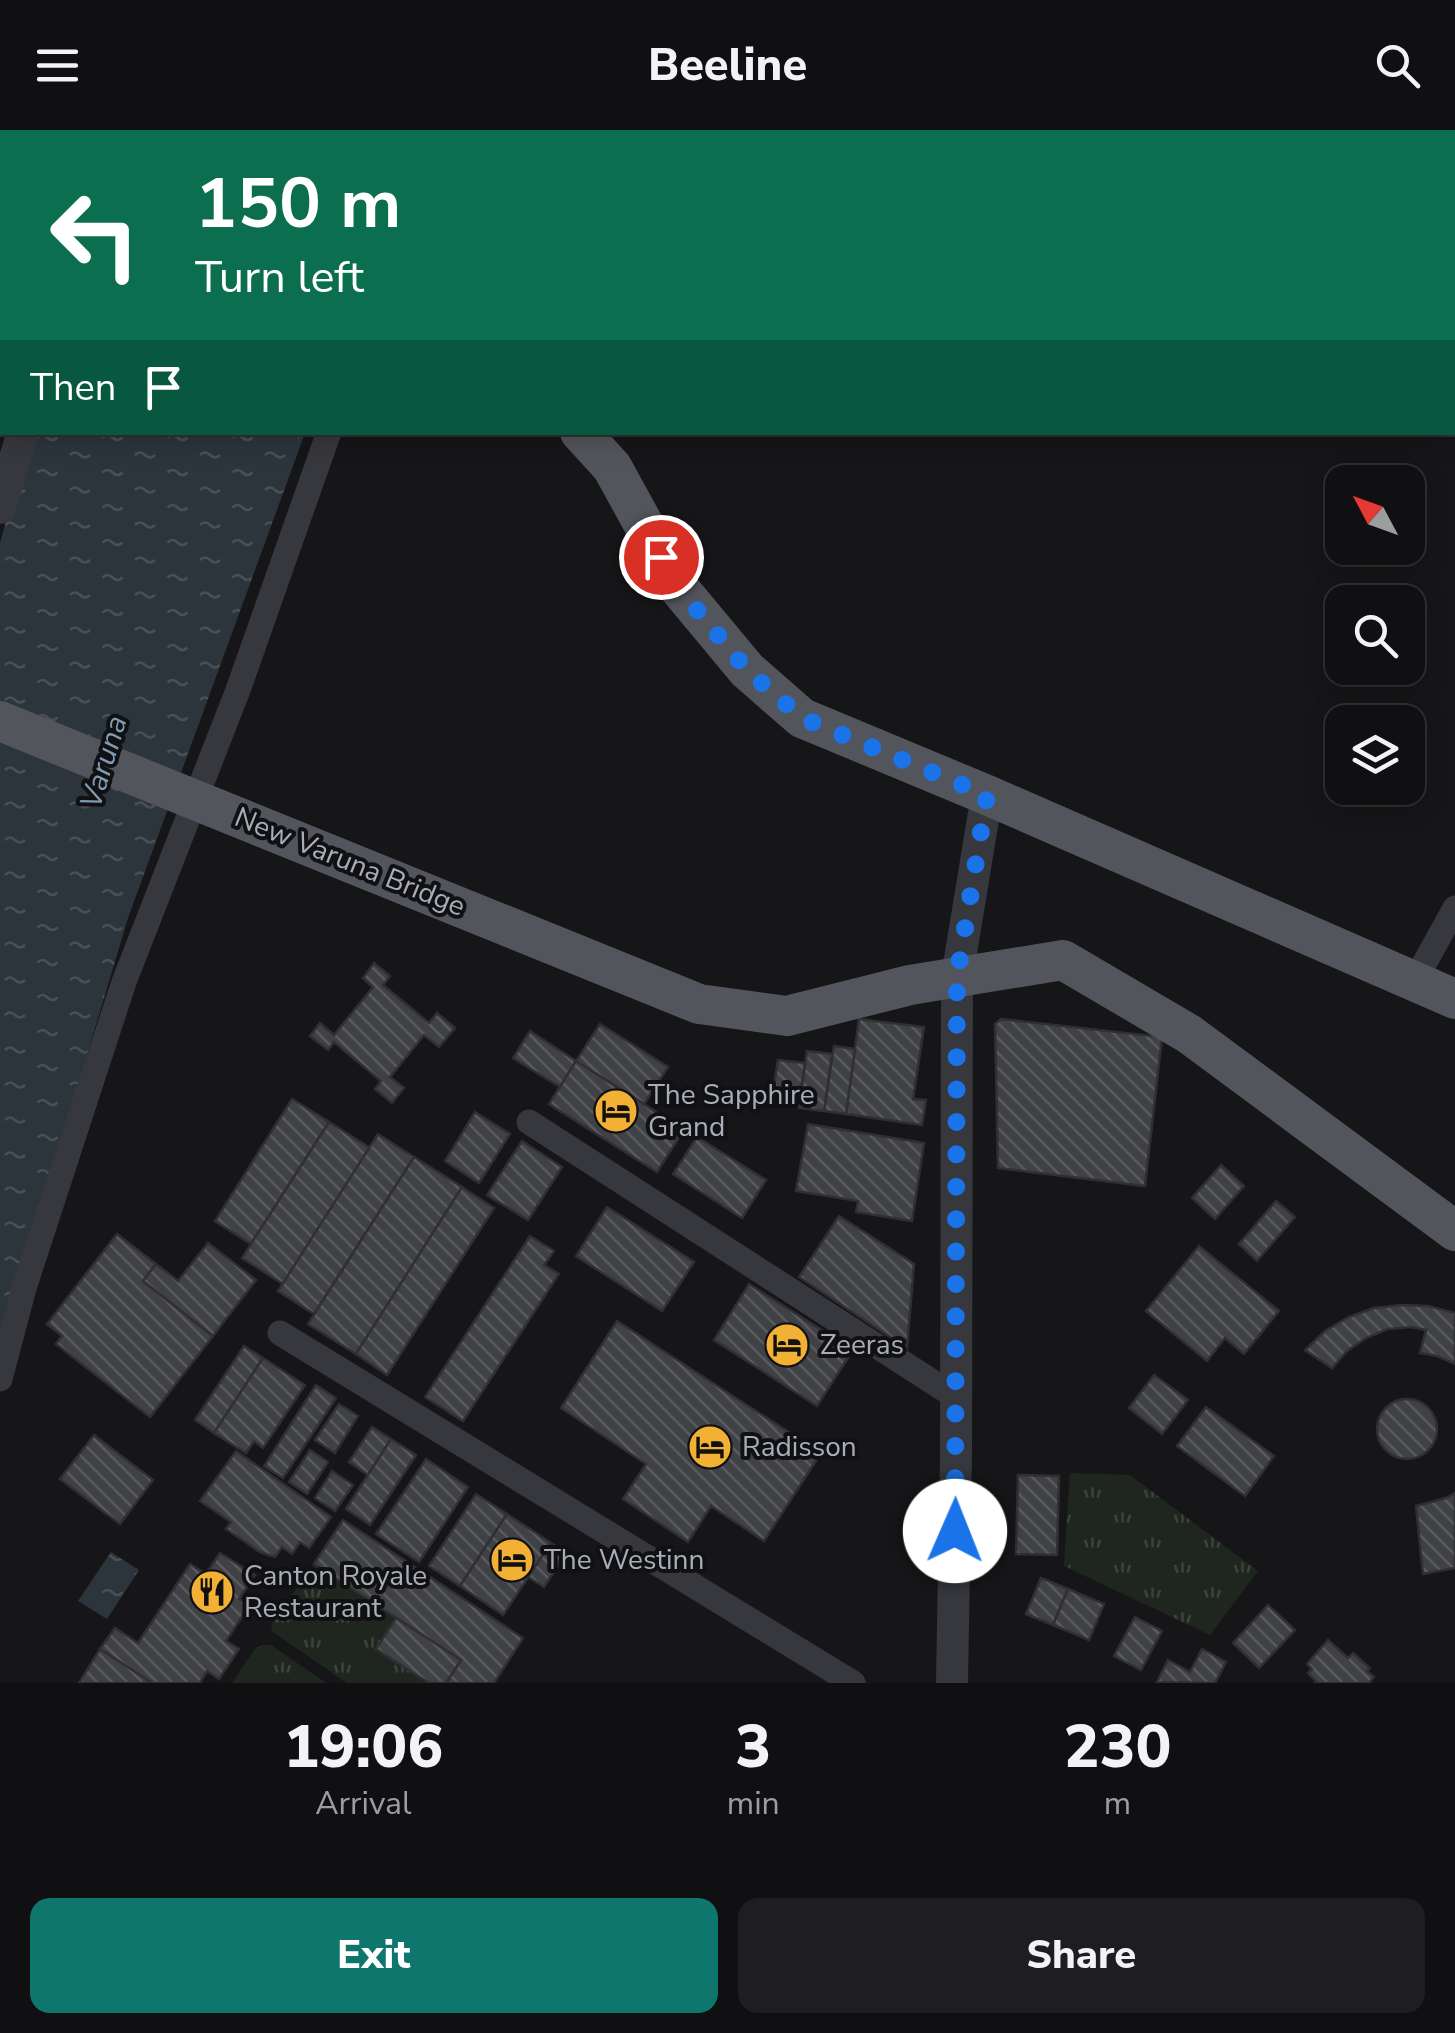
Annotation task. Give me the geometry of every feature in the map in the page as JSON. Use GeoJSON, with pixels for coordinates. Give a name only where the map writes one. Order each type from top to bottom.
{"type":"FeatureCollection","features":[{"type":"Feature","properties":{"kind":"main road"},"geometry":{"type":"LineString","coordinates":[[583,435],[612,466],[678,587],[747,670],[802,718],[1455,999]]}},
{"type":"Feature","properties":{"kind":"main road","name":"New Varuna Bridge"},"geometry":{"type":"LineString","coordinates":[[0,721],[699,1004],[787,1016],[910,986],[1063,960],[1190,1034],[1455,1231]]}},
{"type":"Feature","properties":{"kind":"street"},"geometry":{"type":"LineString","coordinates":[[0,508],[22,435]]}},
{"type":"Feature","properties":{"kind":"street"},"geometry":{"type":"LineString","coordinates":[[0,1379],[24,1288],[124,982],[238,690],[328,435]]}},
{"type":"Feature","properties":{"kind":"street"},"geometry":{"type":"LineString","coordinates":[[952,1683],[957,977],[987,795]]}},
{"type":"Feature","properties":{"kind":"street"},"geometry":{"type":"LineString","coordinates":[[1414,982],[1455,908]]}},
{"type":"Feature","properties":{"kind":"street"},"geometry":{"type":"LineString","coordinates":[[530,1122],[956,1397]]}},
{"type":"Feature","properties":{"kind":"street"},"geometry":{"type":"LineString","coordinates":[[280,1333],[853,1683]]}},
{"type":"Feature","properties":{"kind":"green space"},"geometry":{"type":"Polygon","coordinates":[[[1070,1473],[1130,1475],[1258,1571],[1210,1635],[1064,1566],[1070,1473]]]}},
{"type":"Feature","properties":{"kind":"green space"},"geometry":{"type":"Polygon","coordinates":[[[314,1564],[396,1618],[377,1650],[429,1683],[347,1683],[273,1632],[274,1619],[314,1564]]]}},
{"type":"Feature","properties":{"kind":"green space"},"geometry":{"type":"Polygon","coordinates":[[[271,1645],[326,1683],[232,1683],[255,1649],[271,1645]]]}},
{"type":"Feature","properties":{"kind":"water","name":"Varuna"},"geometry":{"type":"Polygon","coordinates":[[[29,435],[304,435],[128,918],[0,1345],[0,543],[29,435]]]}},
{"type":"Feature","properties":{"kind":"water"},"geometry":{"type":"Polygon","coordinates":[[[111,1552],[139,1570],[107,1619],[78,1601],[111,1552]]]}},
{"type":"Feature","properties":{"kind":"building"},"geometry":{"type":"Polygon","coordinates":[[[374,963],[390,976],[383,985],[429,1023],[437,1013],[455,1028],[439,1047],[424,1035],[390,1077],[404,1088],[392,1103],[375,1089],[381,1081],[334,1042],[328,1050],[310,1036],[320,1023],[334,1035],[373,987],[363,978],[374,963]]]}},
{"type":"Feature","properties":{"kind":"building"},"geometry":{"type":"Polygon","coordinates":[[[859,1019],[924,1027],[913,1099],[926,1100],[922,1125],[846,1114],[859,1019]]]}},
{"type":"Feature","properties":{"kind":"building"},"geometry":{"type":"Polygon","coordinates":[[[1001,1019],[1162,1037],[1145,1186],[998,1168],[995,1024],[1001,1019]]]}},
{"type":"Feature","properties":{"kind":"building"},"geometry":{"type":"Polygon","coordinates":[[[600,1024],[668,1067],[644,1104],[576,1061],[600,1024]]]}},
{"type":"Feature","properties":{"kind":"building"},"geometry":{"type":"Polygon","coordinates":[[[530,1031],[576,1061],[560,1087],[513,1058],[530,1031]]]}},
{"type":"Feature","properties":{"kind":"building"},"geometry":{"type":"Polygon","coordinates":[[[834,1046],[855,1049],[846,1114],[824,1111],[834,1046]]]}},
{"type":"Feature","properties":{"kind":"building"},"geometry":{"type":"Polygon","coordinates":[[[807,1051],[832,1054],[824,1111],[799,1108],[807,1051]]]}},
{"type":"Feature","properties":{"kind":"building"},"geometry":{"type":"Polygon","coordinates":[[[778,1060],[805,1063],[800,1095],[773,1091],[778,1060]]]}},
{"type":"Feature","properties":{"kind":"building"},"geometry":{"type":"Polygon","coordinates":[[[576,1061],[684,1130],[657,1172],[549,1104],[576,1061]]]}},
{"type":"Feature","properties":{"kind":"building"},"geometry":{"type":"Polygon","coordinates":[[[292,1099],[329,1122],[251,1244],[215,1221],[292,1099]]]}},
{"type":"Feature","properties":{"kind":"building"},"geometry":{"type":"Polygon","coordinates":[[[475,1112],[510,1134],[479,1183],[445,1161],[475,1112]]]}},
{"type":"Feature","properties":{"kind":"building"},"geometry":{"type":"Polygon","coordinates":[[[329,1122],[370,1148],[283,1284],[242,1258],[329,1122]]]}},
{"type":"Feature","properties":{"kind":"building"},"geometry":{"type":"Polygon","coordinates":[[[808,1124],[924,1143],[912,1221],[856,1212],[858,1201],[796,1191],[808,1124]]]}},
{"type":"Feature","properties":{"kind":"building"},"geometry":{"type":"Polygon","coordinates":[[[378,1134],[414,1157],[314,1314],[278,1291],[378,1134]]]}},
{"type":"Feature","properties":{"kind":"building"},"geometry":{"type":"Polygon","coordinates":[[[697,1137],[766,1180],[742,1218],[673,1174],[697,1137]]]}},
{"type":"Feature","properties":{"kind":"building"},"geometry":{"type":"Polygon","coordinates":[[[522,1141],[562,1167],[528,1220],[487,1195],[522,1141]]]}},
{"type":"Feature","properties":{"kind":"building"},"geometry":{"type":"Polygon","coordinates":[[[414,1157],[462,1187],[356,1354],[308,1324],[414,1157]]]}},
{"type":"Feature","properties":{"kind":"building"},"geometry":{"type":"Polygon","coordinates":[[[1221,1165],[1244,1186],[1215,1219],[1192,1198],[1221,1165]]]}},
{"type":"Feature","properties":{"kind":"building"},"geometry":{"type":"Polygon","coordinates":[[[462,1187],[494,1208],[387,1375],[356,1354],[462,1187]]]}},
{"type":"Feature","properties":{"kind":"building"},"geometry":{"type":"Polygon","coordinates":[[[1276,1201],[1295,1217],[1257,1261],[1239,1244],[1276,1201]]]}},
{"type":"Feature","properties":{"kind":"building"},"geometry":{"type":"Polygon","coordinates":[[[607,1207],[694,1262],[662,1311],[576,1256],[607,1207]]]}},
{"type":"Feature","properties":{"kind":"building"},"geometry":{"type":"Polygon","coordinates":[[[839,1216],[914,1264],[907,1348],[799,1277],[839,1216]]]}},
{"type":"Feature","properties":{"kind":"building"},"geometry":{"type":"Polygon","coordinates":[[[117,1234],[156,1264],[143,1281],[213,1336],[150,1417],[56,1344],[62,1336],[47,1324],[117,1234]]]}},
{"type":"Feature","properties":{"kind":"building"},"geometry":{"type":"Polygon","coordinates":[[[530,1236],[554,1251],[544,1265],[559,1274],[463,1421],[425,1397],[530,1236]]]}},
{"type":"Feature","properties":{"kind":"building"},"geometry":{"type":"Polygon","coordinates":[[[208,1243],[256,1280],[213,1336],[143,1281],[156,1264],[178,1281],[208,1243]]]}},
{"type":"Feature","properties":{"kind":"building"},"geometry":{"type":"Polygon","coordinates":[[[1199,1246],[1279,1311],[1244,1354],[1225,1338],[1207,1361],[1146,1311],[1199,1246]]]}},
{"type":"Feature","properties":{"kind":"building"},"geometry":{"type":"Polygon","coordinates":[[[749,1284],[853,1350],[817,1406],[714,1340],[749,1284]]]}},
{"type":"Feature","properties":{"kind":"building"},"geometry":{"type":"Polygon","coordinates":[[[1401,1305],[1455,1313],[1455,1364],[1420,1353],[1426,1330],[1411,1327],[1388,1329],[1366,1338],[1332,1368],[1305,1350],[1325,1331],[1349,1317],[1374,1308],[1401,1305]]]}},
{"type":"Feature","properties":{"kind":"building"},"geometry":{"type":"Polygon","coordinates":[[[617,1321],[821,1453],[764,1541],[711,1506],[688,1542],[623,1499],[646,1464],[561,1408],[617,1321]]]}},
{"type":"Feature","properties":{"kind":"building"},"geometry":{"type":"Polygon","coordinates":[[[244,1346],[263,1358],[214,1433],[195,1420],[244,1346]]]}},
{"type":"Feature","properties":{"kind":"building"},"geometry":{"type":"Polygon","coordinates":[[[263,1358],[305,1385],[263,1448],[254,1441],[246,1453],[214,1433],[263,1358]]]}},
{"type":"Feature","properties":{"kind":"building"},"geometry":{"type":"Polygon","coordinates":[[[1154,1375],[1188,1400],[1162,1434],[1129,1408],[1154,1375]]]}},
{"type":"Feature","properties":{"kind":"building"},"geometry":{"type":"Polygon","coordinates":[[[316,1385],[336,1398],[283,1478],[264,1466],[316,1385]]]}},
{"type":"Feature","properties":{"kind":"building"},"geometry":{"type":"Polygon","coordinates":[[[1407,1399],[1428,1408],[1437,1429],[1428,1450],[1407,1459],[1386,1450],[1377,1429],[1386,1408],[1407,1399]]]}},
{"type":"Feature","properties":{"kind":"building"},"geometry":{"type":"Polygon","coordinates":[[[339,1404],[358,1416],[335,1453],[315,1440],[339,1404]]]}},
{"type":"Feature","properties":{"kind":"building"},"geometry":{"type":"Polygon","coordinates":[[[1206,1407],[1274,1456],[1245,1496],[1177,1446],[1206,1407]]]}},
{"type":"Feature","properties":{"kind":"building"},"geometry":{"type":"Polygon","coordinates":[[[372,1427],[391,1439],[368,1475],[349,1462],[372,1427]]]}},
{"type":"Feature","properties":{"kind":"building"},"geometry":{"type":"Polygon","coordinates":[[[94,1435],[153,1480],[120,1524],[60,1479],[94,1435]]]}},
{"type":"Feature","properties":{"kind":"building"},"geometry":{"type":"Polygon","coordinates":[[[391,1439],[416,1455],[370,1525],[346,1509],[391,1439]]]}},
{"type":"Feature","properties":{"kind":"building"},"geometry":{"type":"Polygon","coordinates":[[[310,1450],[328,1462],[307,1494],[289,1482],[310,1450]]]}},
{"type":"Feature","properties":{"kind":"building"},"geometry":{"type":"Polygon","coordinates":[[[236,1451],[331,1517],[309,1548],[300,1542],[292,1554],[282,1547],[275,1557],[260,1552],[226,1529],[231,1522],[200,1501],[236,1451]]]}},
{"type":"Feature","properties":{"kind":"building"},"geometry":{"type":"Polygon","coordinates":[[[426,1459],[468,1487],[419,1562],[376,1534],[426,1459]]]}},
{"type":"Feature","properties":{"kind":"building"},"geometry":{"type":"Polygon","coordinates":[[[332,1471],[353,1485],[335,1511],[315,1498],[332,1471]]]}},
{"type":"Feature","properties":{"kind":"building"},"geometry":{"type":"Polygon","coordinates":[[[1018,1475],[1059,1476],[1057,1555],[1016,1554],[1018,1475]]]}},
{"type":"Feature","properties":{"kind":"building"},"geometry":{"type":"Polygon","coordinates":[[[1455,1493],[1455,1568],[1423,1574],[1416,1506],[1455,1493]]]}},
{"type":"Feature","properties":{"kind":"building"},"geometry":{"type":"Polygon","coordinates":[[[476,1494],[507,1514],[460,1586],[429,1566],[476,1494]]]}},
{"type":"Feature","properties":{"kind":"building"},"geometry":{"type":"Polygon","coordinates":[[[507,1514],[551,1543],[503,1615],[460,1586],[507,1514]]]}},
{"type":"Feature","properties":{"kind":"building"},"geometry":{"type":"Polygon","coordinates":[[[343,1520],[523,1638],[494,1683],[446,1683],[461,1660],[314,1564],[343,1520]]]}},
{"type":"Feature","properties":{"kind":"building"},"geometry":{"type":"Polygon","coordinates":[[[551,1543],[566,1553],[544,1587],[528,1577],[551,1543]]]}},
{"type":"Feature","properties":{"kind":"building"},"geometry":{"type":"Polygon","coordinates":[[[220,1553],[255,1575],[239,1599],[249,1606],[226,1641],[239,1649],[219,1679],[207,1671],[200,1683],[152,1683],[100,1649],[115,1628],[138,1643],[190,1564],[206,1574],[220,1553]]]}},
{"type":"Feature","properties":{"kind":"building"},"geometry":{"type":"Polygon","coordinates":[[[1041,1578],[1068,1589],[1053,1625],[1026,1614],[1041,1578]]]}},
{"type":"Feature","properties":{"kind":"building"},"geometry":{"type":"Polygon","coordinates":[[[1068,1589],[1104,1604],[1089,1640],[1053,1625],[1068,1589]]]}},
{"type":"Feature","properties":{"kind":"building"},"geometry":{"type":"Polygon","coordinates":[[[1268,1605],[1295,1630],[1259,1668],[1233,1643],[1268,1605]]]}},
{"type":"Feature","properties":{"kind":"building"},"geometry":{"type":"Polygon","coordinates":[[[1135,1617],[1162,1631],[1141,1670],[1114,1656],[1135,1617]]]}},
{"type":"Feature","properties":{"kind":"building"},"geometry":{"type":"Polygon","coordinates":[[[396,1618],[461,1660],[446,1683],[429,1683],[376,1649],[396,1618]]]}},
{"type":"Feature","properties":{"kind":"building"},"geometry":{"type":"Polygon","coordinates":[[[1328,1640],[1348,1658],[1353,1653],[1370,1668],[1367,1671],[1374,1677],[1369,1683],[1315,1683],[1307,1664],[1328,1640]]]}},
{"type":"Feature","properties":{"kind":"building"},"geometry":{"type":"Polygon","coordinates":[[[100,1649],[152,1683],[79,1683],[100,1649]]]}},
{"type":"Feature","properties":{"kind":"building"},"geometry":{"type":"Polygon","coordinates":[[[1202,1649],[1226,1662],[1215,1683],[1157,1682],[1168,1660],[1190,1672],[1202,1649]]]}},
{"type":"Feature","properties":{"kind":"place","name":"The Sapphire Grand"},"geometry":{"type":"Point","coordinates":[616,1111]}},
{"type":"Feature","properties":{"kind":"place","name":"Zeeras"},"geometry":{"type":"Point","coordinates":[787,1345]}},
{"type":"Feature","properties":{"kind":"place","name":"Radisson"},"geometry":{"type":"Point","coordinates":[710,1447]}},
{"type":"Feature","properties":{"kind":"place","name":"The Westinn"},"geometry":{"type":"Point","coordinates":[512,1560]}},
{"type":"Feature","properties":{"kind":"place","name":"Canton Royale Restaurant"},"geometry":{"type":"Point","coordinates":[212,1592]}},
{"type":"Feature","properties":{"kind":"route"},"geometry":{"type":"LineString","coordinates":[[661,557],[678,587],[747,670],[802,718],[987,795],[957,977],[955,1531]]}}]}
